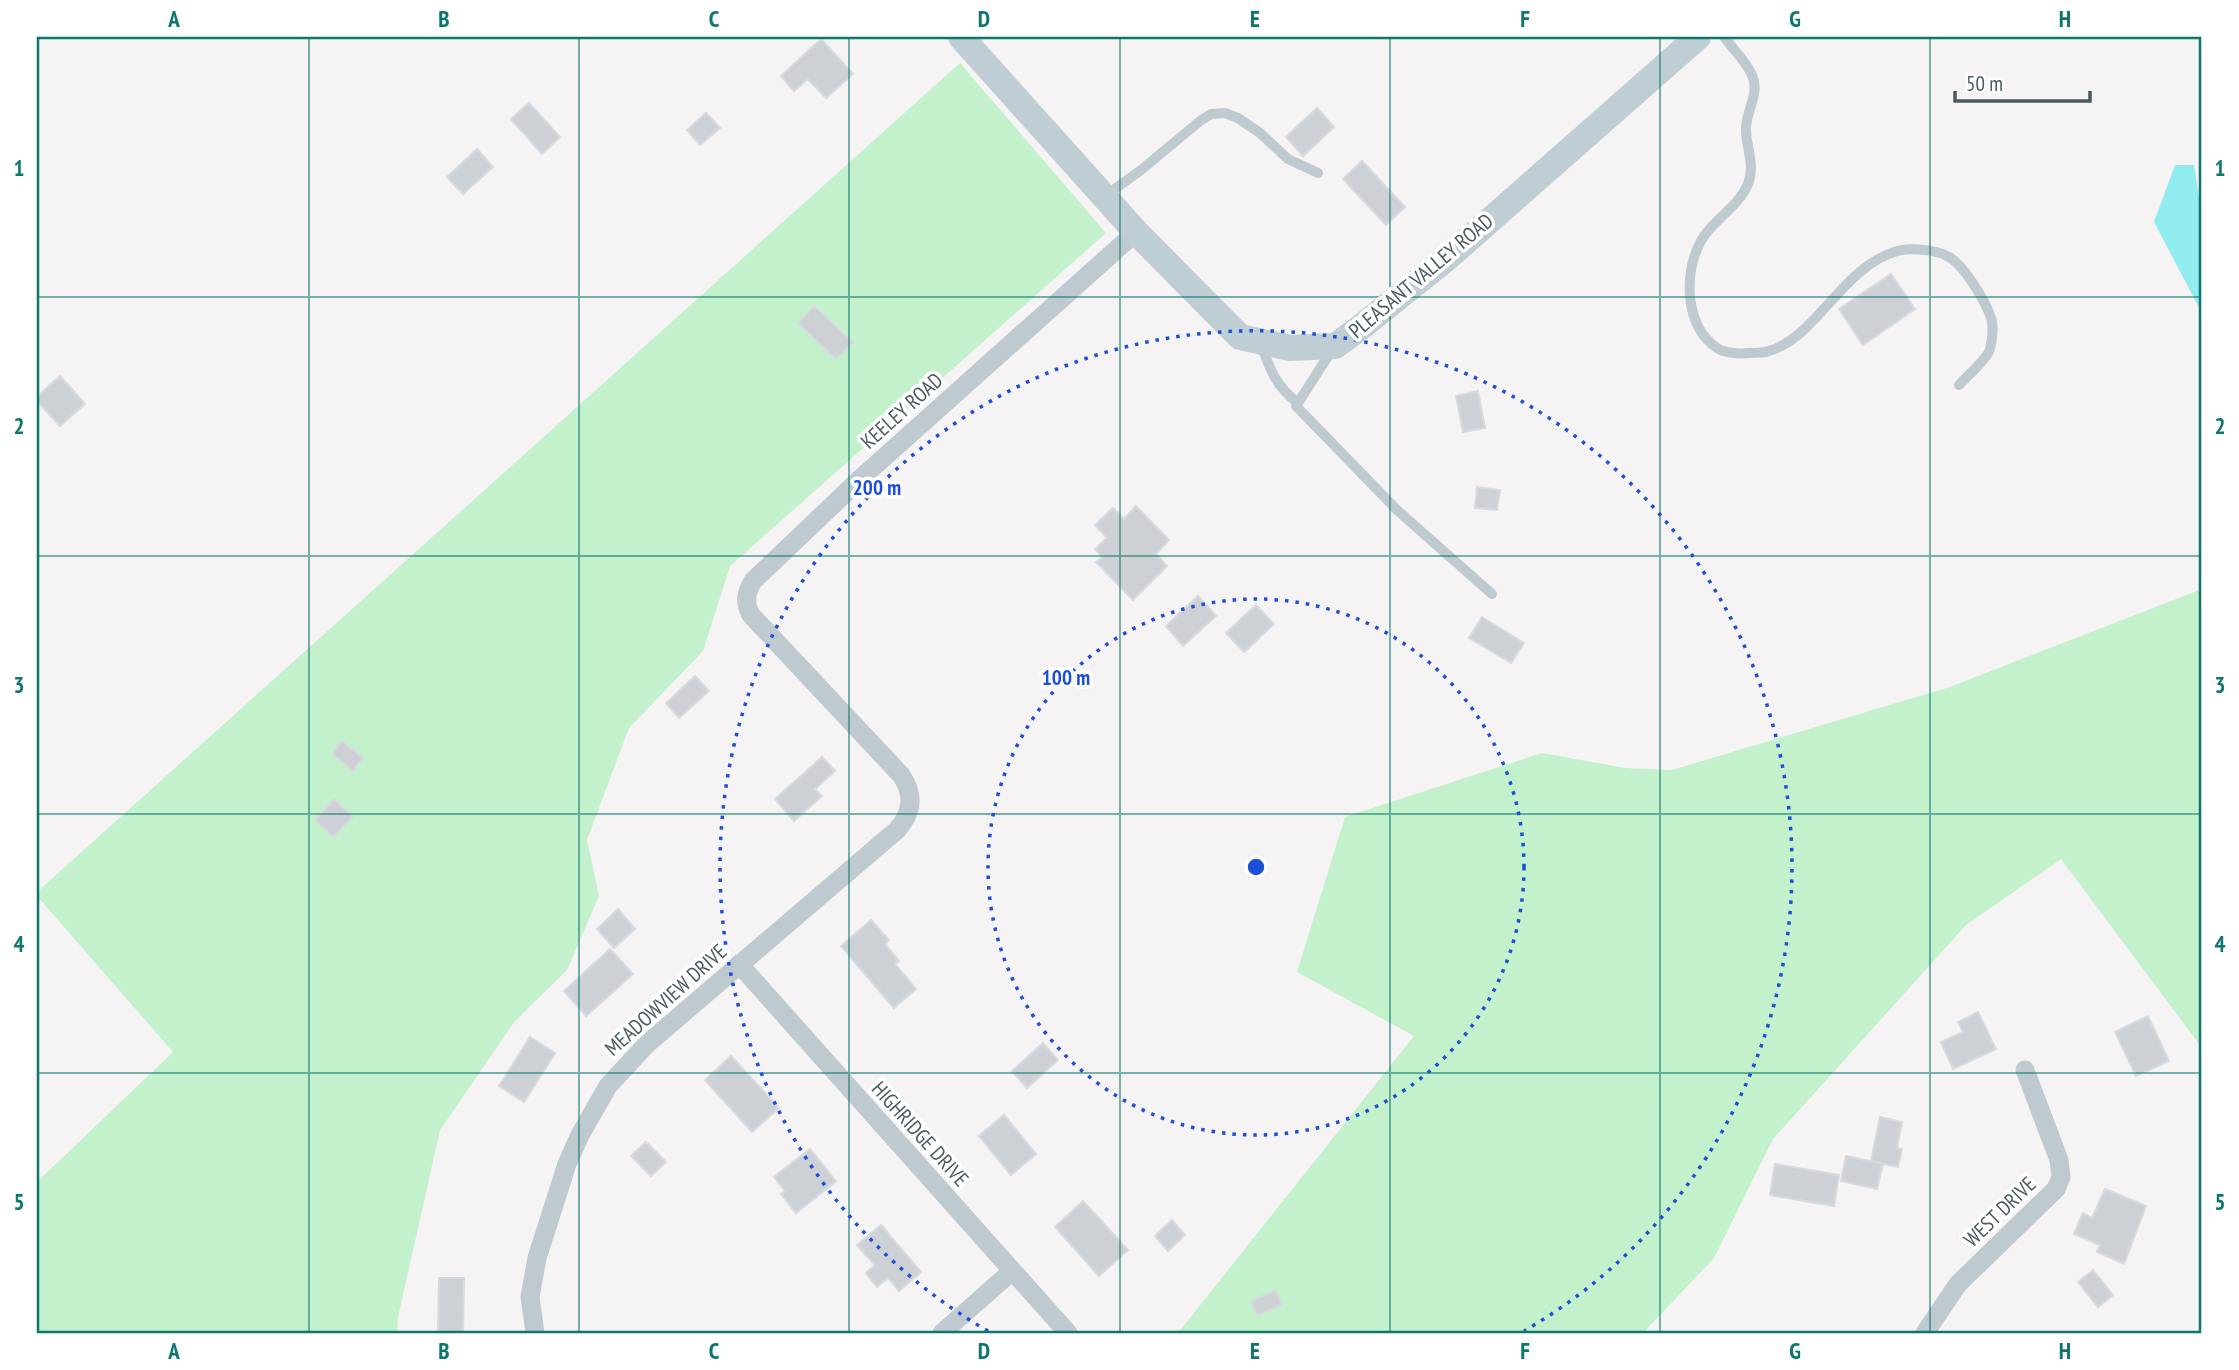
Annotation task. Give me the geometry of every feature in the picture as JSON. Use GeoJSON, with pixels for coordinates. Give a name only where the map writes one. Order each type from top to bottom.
{"type":"FeatureCollection","features":[{"type":"Feature","properties":{"kind":"street","name":"PLEASANT VALLEY ROAD"},"geometry":{"type":"LineString","coordinates":[[961,37],[1136,232],[1240,337],[1290,348],[1335,346],[1446,259],[1698,37]]}},
{"type":"Feature","properties":{"kind":"street","name":"KEELEY ROAD"},"geometry":{"type":"LineString","coordinates":[[911,797],[908,786],[891,763],[751,615],[745,599],[748,590],[754,581],[860,479],[1136,232]]}},
{"type":"Feature","properties":{"kind":"street","name":"MEADOWVIEW DRIVE"},"geometry":{"type":"LineString","coordinates":[[535,1333],[530,1297],[537,1258],[567,1164],[594,1108],[608,1086],[647,1044],[897,830],[905,821],[911,797]]}},
{"type":"Feature","properties":{"kind":"street","name":"HIGHRIDGE DRIVE"},"geometry":{"type":"LineString","coordinates":[[739,964],[1068,1333]]}},
{"type":"Feature","properties":{"kind":"street","name":"WEST DRIVE"},"geometry":{"type":"LineString","coordinates":[[1925,1333],[1958,1284],[2056,1189],[2061,1177],[2059,1160],[2025,1070]]}},
{"type":"Feature","properties":{"kind":"street"},"geometry":{"type":"LineString","coordinates":[[942,1333],[1012,1272]]}},
{"type":"Feature","properties":{"kind":"lane"},"geometry":{"type":"LineString","coordinates":[[1724,37],[1753,77],[1755,96],[1747,116],[1746,131],[1751,170],[1748,183],[1738,200],[1701,240],[1693,265],[1689,301],[1699,328],[1718,349],[1742,354],[1769,351],[1792,340],[1858,272],[1897,251],[1913,248],[1949,257],[1968,276],[1992,319],[1990,351],[1959,385]]}},
{"type":"Feature","properties":{"kind":"lane"},"geometry":{"type":"LineString","coordinates":[[1105,196],[1211,114],[1224,113],[1238,118],[1260,133],[1288,159],[1318,173]]}},
{"type":"Feature","properties":{"kind":"lane"},"geometry":{"type":"LineString","coordinates":[[1261,341],[1271,374],[1282,391],[1298,403]]}},
{"type":"Feature","properties":{"kind":"lane"},"geometry":{"type":"LineString","coordinates":[[1335,346],[1296,406],[1397,510],[1492,594]]}},
{"type":"Feature","properties":{"kind":"green space"},"geometry":{"type":"Polygon","coordinates":[[[960,63],[1106,233],[730,566],[703,651],[629,728],[587,840],[599,896],[567,970],[515,1021],[440,1130],[398,1317],[397,1333],[37,1333],[37,1182],[173,1052],[37,896],[37,892],[960,63]]]}},
{"type":"Feature","properties":{"kind":"green space"},"geometry":{"type":"Polygon","coordinates":[[[2202,589],[2202,1048],[2061,859],[1966,925],[1773,1139],[1714,1258],[1643,1333],[1178,1333],[1414,1036],[1297,972],[1345,817],[1542,753],[1625,768],[1672,770],[1950,687],[2202,589]]]}},
{"type":"Feature","properties":{"kind":"water"},"geometry":{"type":"Polygon","coordinates":[[[2175,165],[2194,165],[2202,204],[2202,313],[2154,222],[2175,165]]]}},
{"type":"Feature","properties":{"kind":"building"},"geometry":{"type":"Polygon","coordinates":[[[821,39],[853,74],[826,98],[808,79],[794,91],[781,76],[821,39]]]}},
{"type":"Feature","properties":{"kind":"building"},"geometry":{"type":"Polygon","coordinates":[[[529,103],[560,137],[542,154],[511,119],[529,103]]]}},
{"type":"Feature","properties":{"kind":"building"},"geometry":{"type":"Polygon","coordinates":[[[1317,108],[1334,127],[1303,156],[1286,137],[1317,108]]]}},
{"type":"Feature","properties":{"kind":"building"},"geometry":{"type":"Polygon","coordinates":[[[706,113],[720,128],[700,145],[687,130],[706,113]]]}},
{"type":"Feature","properties":{"kind":"building"},"geometry":{"type":"Polygon","coordinates":[[[477,149],[493,167],[463,194],[447,177],[477,149]]]}},
{"type":"Feature","properties":{"kind":"building"},"geometry":{"type":"Polygon","coordinates":[[[1362,161],[1405,207],[1386,225],[1343,179],[1362,161]]]}},
{"type":"Feature","properties":{"kind":"building"},"geometry":{"type":"Polygon","coordinates":[[[1891,274],[1915,309],[1863,345],[1839,309],[1891,274]]]}},
{"type":"Feature","properties":{"kind":"building"},"geometry":{"type":"Polygon","coordinates":[[[814,306],[853,342],[836,359],[798,323],[814,306]]]}},
{"type":"Feature","properties":{"kind":"building"},"geometry":{"type":"Polygon","coordinates":[[[60,376],[85,404],[60,426],[37,401],[37,397],[60,376]]]}},
{"type":"Feature","properties":{"kind":"building"},"geometry":{"type":"Polygon","coordinates":[[[1478,391],[1485,428],[1463,432],[1456,396],[1478,391]]]}},
{"type":"Feature","properties":{"kind":"building"},"geometry":{"type":"Polygon","coordinates":[[[1477,487],[1500,490],[1497,510],[1475,508],[1477,487]]]}},
{"type":"Feature","properties":{"kind":"building"},"geometry":{"type":"Polygon","coordinates":[[[1136,506],[1169,540],[1156,554],[1167,566],[1133,600],[1096,562],[1102,557],[1095,549],[1107,538],[1095,525],[1113,508],[1124,519],[1136,506]]]}},
{"type":"Feature","properties":{"kind":"building"},"geometry":{"type":"Polygon","coordinates":[[[1198,596],[1216,616],[1183,646],[1166,626],[1198,596]]]}},
{"type":"Feature","properties":{"kind":"building"},"geometry":{"type":"Polygon","coordinates":[[[1256,605],[1274,624],[1244,652],[1226,633],[1256,605]]]}},
{"type":"Feature","properties":{"kind":"building"},"geometry":{"type":"Polygon","coordinates":[[[1482,617],[1524,643],[1511,663],[1469,638],[1482,617]]]}},
{"type":"Feature","properties":{"kind":"building"},"geometry":{"type":"Polygon","coordinates":[[[695,676],[709,691],[679,718],[666,703],[695,676]]]}},
{"type":"Feature","properties":{"kind":"building"},"geometry":{"type":"Polygon","coordinates":[[[342,741],[363,758],[353,771],[332,754],[342,741]]]}},
{"type":"Feature","properties":{"kind":"building"},"geometry":{"type":"Polygon","coordinates":[[[822,757],[835,771],[815,789],[822,796],[794,821],[775,799],[822,757]]]}},
{"type":"Feature","properties":{"kind":"building"},"geometry":{"type":"Polygon","coordinates":[[[334,799],[353,817],[333,837],[315,820],[334,799]]]}},
{"type":"Feature","properties":{"kind":"building"},"geometry":{"type":"Polygon","coordinates":[[[618,909],[635,929],[614,948],[597,929],[618,909]]]}},
{"type":"Feature","properties":{"kind":"building"},"geometry":{"type":"Polygon","coordinates":[[[871,920],[889,940],[885,944],[899,961],[895,964],[916,989],[894,1008],[841,946],[871,920]]]}},
{"type":"Feature","properties":{"kind":"building"},"geometry":{"type":"Polygon","coordinates":[[[610,949],[633,974],[586,1016],[564,991],[610,949]]]}},
{"type":"Feature","properties":{"kind":"building"},"geometry":{"type":"Polygon","coordinates":[[[1978,1012],[1996,1049],[1953,1069],[1941,1042],[1963,1032],[1958,1022],[1978,1012]]]}},
{"type":"Feature","properties":{"kind":"building"},"geometry":{"type":"Polygon","coordinates":[[[2148,1016],[2169,1061],[2136,1076],[2115,1032],[2148,1016]]]}},
{"type":"Feature","properties":{"kind":"building"},"geometry":{"type":"Polygon","coordinates":[[[530,1037],[555,1053],[524,1102],[499,1086],[530,1037]]]}},
{"type":"Feature","properties":{"kind":"building"},"geometry":{"type":"Polygon","coordinates":[[[1043,1043],[1058,1060],[1027,1088],[1012,1071],[1043,1043]]]}},
{"type":"Feature","properties":{"kind":"building"},"geometry":{"type":"Polygon","coordinates":[[[731,1056],[779,1108],[752,1132],[705,1080],[731,1056]]]}},
{"type":"Feature","properties":{"kind":"building"},"geometry":{"type":"Polygon","coordinates":[[[1004,1115],[1036,1154],[1011,1175],[979,1136],[1004,1115]]]}},
{"type":"Feature","properties":{"kind":"building"},"geometry":{"type":"Polygon","coordinates":[[[1880,1117],[1902,1122],[1897,1148],[1902,1149],[1898,1167],[1871,1161],[1880,1117]]]}},
{"type":"Feature","properties":{"kind":"building"},"geometry":{"type":"Polygon","coordinates":[[[646,1142],[666,1162],[651,1176],[631,1156],[646,1142]]]}},
{"type":"Feature","properties":{"kind":"building"},"geometry":{"type":"Polygon","coordinates":[[[810,1149],[836,1181],[796,1213],[781,1194],[785,1191],[774,1177],[810,1149]]]}},
{"type":"Feature","properties":{"kind":"building"},"geometry":{"type":"Polygon","coordinates":[[[1846,1156],[1883,1164],[1877,1189],[1841,1181],[1846,1156]]]}},
{"type":"Feature","properties":{"kind":"building"},"geometry":{"type":"Polygon","coordinates":[[[1775,1164],[1839,1175],[1834,1206],[1770,1195],[1775,1164]]]}},
{"type":"Feature","properties":{"kind":"building"},"geometry":{"type":"Polygon","coordinates":[[[2105,1189],[2146,1206],[2124,1264],[2097,1252],[2100,1245],[2074,1234],[2083,1213],[2092,1218],[2105,1189]]]}},
{"type":"Feature","properties":{"kind":"building"},"geometry":{"type":"Polygon","coordinates":[[[1083,1201],[1128,1250],[1099,1276],[1055,1227],[1083,1201]]]}},
{"type":"Feature","properties":{"kind":"building"},"geometry":{"type":"Polygon","coordinates":[[[1172,1220],[1185,1235],[1168,1251],[1155,1236],[1172,1220]]]}},
{"type":"Feature","properties":{"kind":"building"},"geometry":{"type":"Polygon","coordinates":[[[881,1225],[921,1272],[899,1291],[888,1278],[877,1287],[866,1273],[875,1265],[857,1245],[881,1225]]]}},
{"type":"Feature","properties":{"kind":"building"},"geometry":{"type":"Polygon","coordinates":[[[2093,1270],[2113,1295],[2098,1307],[2078,1282],[2093,1270]]]}},
{"type":"Feature","properties":{"kind":"building"},"geometry":{"type":"Polygon","coordinates":[[[439,1278],[464,1278],[463,1333],[438,1333],[439,1278]]]}},
{"type":"Feature","properties":{"kind":"building"},"geometry":{"type":"Polygon","coordinates":[[[1276,1290],[1282,1305],[1257,1315],[1251,1301],[1276,1290]]]}}]}
